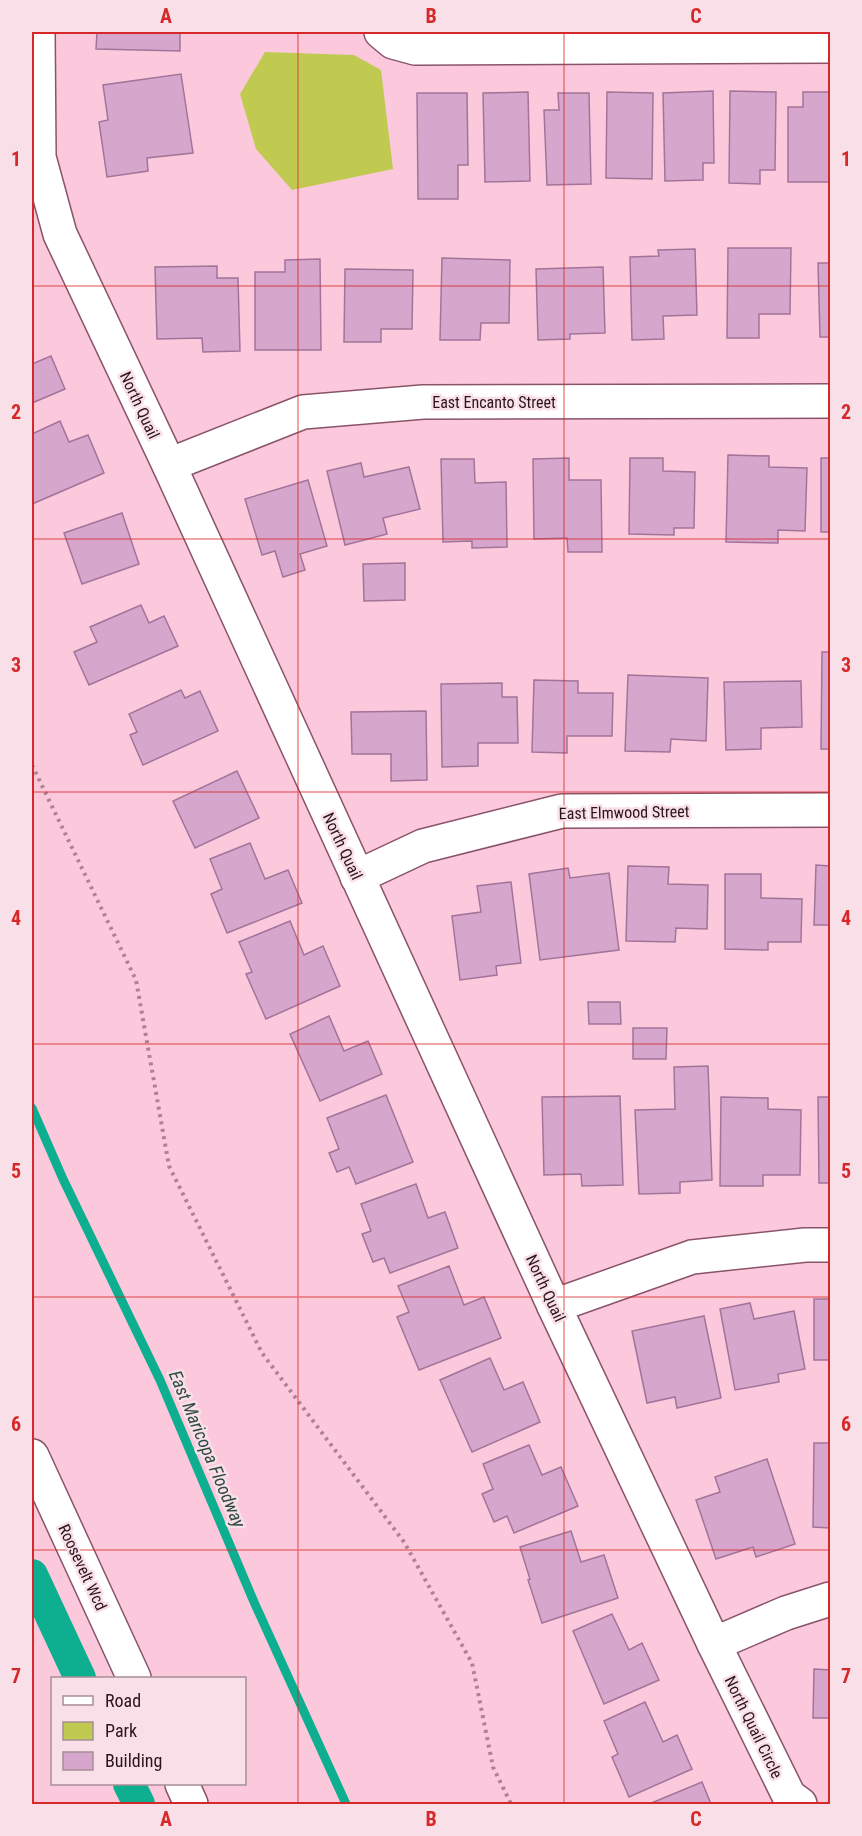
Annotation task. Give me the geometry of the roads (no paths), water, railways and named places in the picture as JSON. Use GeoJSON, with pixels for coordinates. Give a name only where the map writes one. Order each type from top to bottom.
{"type":"FeatureCollection","features":[{"type":"Feature","properties":{"kind":"street","name":"North Quail"},"geometry":{"type":"LineString","coordinates":[[38,32],[39,157],[60,234],[169,465],[554,1306],[714,1644]]}},
{"type":"Feature","properties":{"kind":"street"},"geometry":{"type":"LineString","coordinates":[[381,32],[393,42],[415,48],[687,39],[831,46]]}},
{"type":"Feature","properties":{"kind":"street","name":"East Encanto Street"},"geometry":{"type":"LineString","coordinates":[[169,465],[303,412],[423,402],[831,401]]}},
{"type":"Feature","properties":{"kind":"street","name":"East Elmwood Street"},"geometry":{"type":"LineString","coordinates":[[357,877],[423,846],[562,811],[831,810]]}},
{"type":"Feature","properties":{"kind":"street"},"geometry":{"type":"LineString","coordinates":[[554,1306],[692,1257],[805,1245],[831,1245]]}},
{"type":"Feature","properties":{"kind":"street","name":"Roosevelt Wcd"},"geometry":{"type":"LineString","coordinates":[[32,1456],[134,1677]]}},
{"type":"Feature","properties":{"kind":"street"},"geometry":{"type":"LineString","coordinates":[[714,1644],[786,1613],[831,1599]]}},
{"type":"Feature","properties":{"kind":"street","name":"North Quail Circle"},"geometry":{"type":"LineString","coordinates":[[714,1644],[789,1796],[800,1804]]}},
{"type":"Feature","properties":{"kind":"street"},"geometry":{"type":"LineString","coordinates":[[182,1785],[191,1804]]}},
{"type":"Feature","properties":{"kind":"waterway","name":"East Maricopa Floodway"},"geometry":{"type":"LineString","coordinates":[[32,1108],[63,1179],[160,1380],[254,1602],[346,1804]]}},
{"type":"Feature","properties":{"kind":"waterway"},"geometry":{"type":"LineString","coordinates":[[32,1575],[80,1677]]}},
{"type":"Feature","properties":{"kind":"waterway"},"geometry":{"type":"LineString","coordinates":[[130,1785],[139,1804]]}}]}
